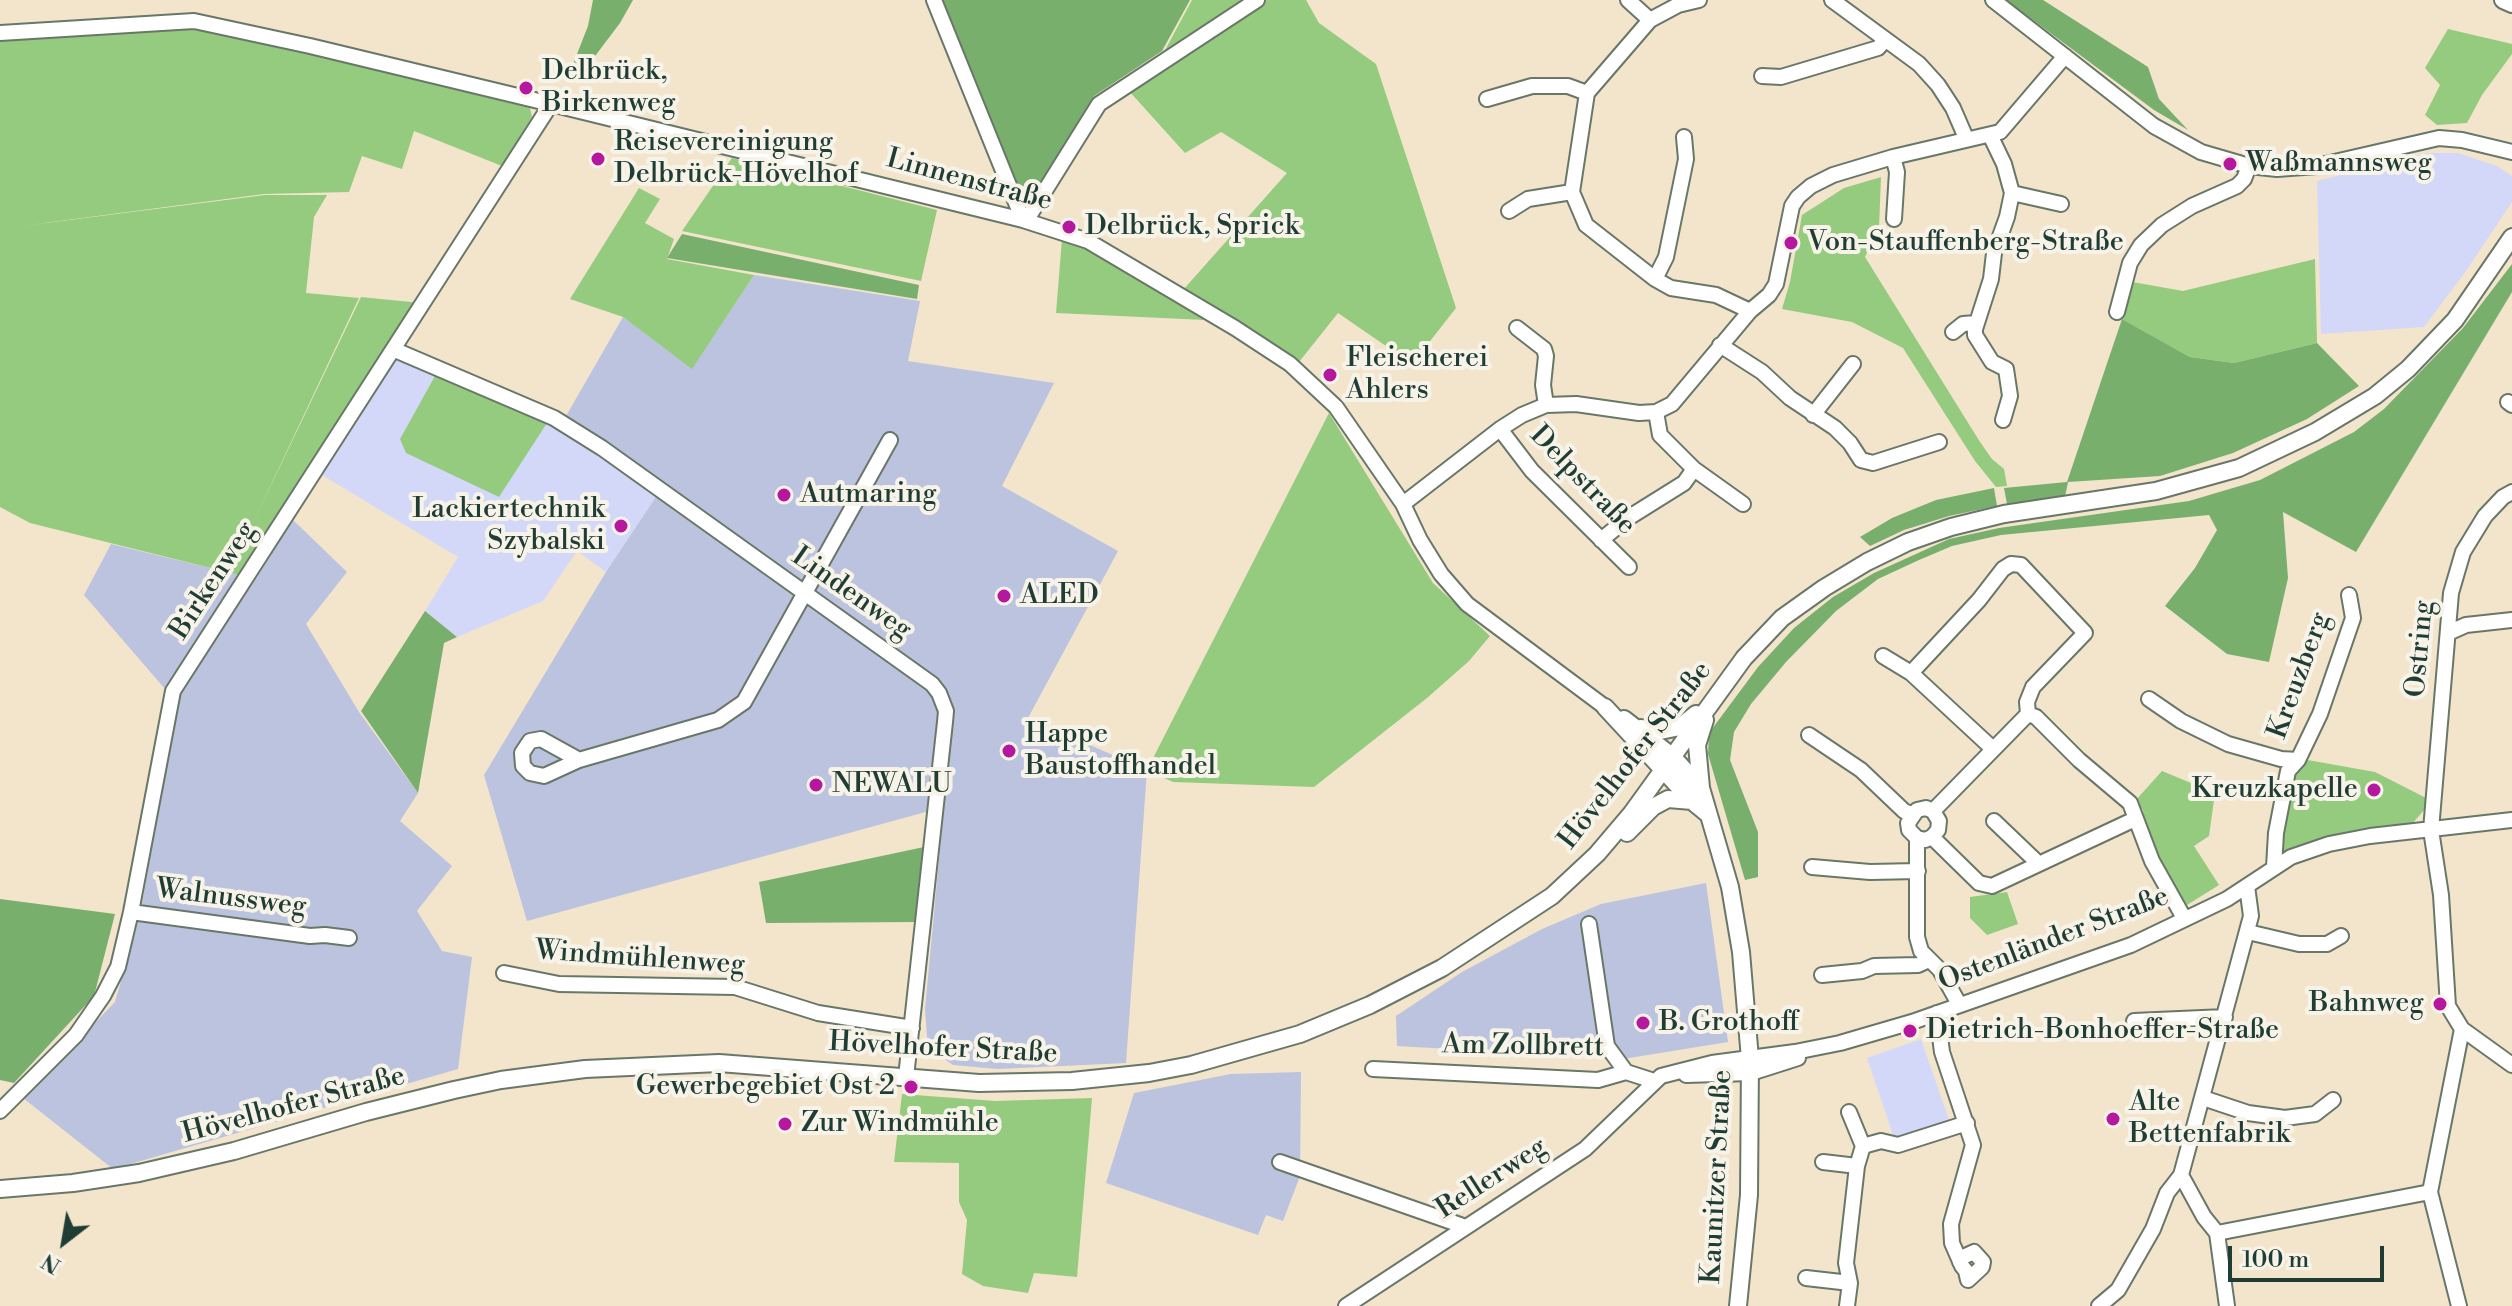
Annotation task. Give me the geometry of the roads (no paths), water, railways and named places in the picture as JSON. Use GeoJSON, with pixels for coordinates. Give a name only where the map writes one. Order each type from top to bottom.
{"type":"FeatureCollection","features":[{"type":"Feature","properties":{"kind":"main road"},"geometry":{"type":"LineString","coordinates":[[2503,0],[2512,4]]}},
{"type":"Feature","properties":{"kind":"main road","name":"Hövelhofer Straße"},"geometry":{"type":"LineString","coordinates":[[0,1189],[139,1173],[234,1151],[454,1090],[501,1080],[585,1069],[719,1063],[1008,1083],[1118,1076],[1191,1065],[1300,1034],[1370,1005],[1442,968],[1552,896],[1597,854],[1668,764],[1744,658],[1782,618],[1824,588],[1908,542],[1951,527],[2004,514],[2156,491],[2239,468],[2315,432],[2375,396],[2408,369],[2455,320],[2512,237]]}},
{"type":"Feature","properties":{"kind":"main road"},"geometry":{"type":"LineString","coordinates":[[1605,707],[1635,726],[1655,732],[1680,727],[1710,703]]}},
{"type":"Feature","properties":{"kind":"main road"},"geometry":{"type":"LineString","coordinates":[[1697,795],[1697,745],[1710,703]]}},
{"type":"Feature","properties":{"kind":"main road"},"geometry":{"type":"LineString","coordinates":[[1605,707],[1668,764]]}},
{"type":"Feature","properties":{"kind":"main road"},"geometry":{"type":"LineString","coordinates":[[1635,726],[1697,795]]}},
{"type":"Feature","properties":{"kind":"main road"},"geometry":{"type":"LineString","coordinates":[[1597,854],[1616,844],[1653,807],[1668,799],[1697,795]]}},
{"type":"Feature","properties":{"kind":"main road","name":"Kaunitzer Straße"},"geometry":{"type":"LineString","coordinates":[[1697,795],[1710,816],[1730,887],[1741,952],[1751,1066],[1749,1195],[1738,1306]]}},
{"type":"Feature","properties":{"kind":"street"},"geometry":{"type":"LineString","coordinates":[[934,0],[1023,220],[1031,213],[1099,104],[1257,0]]}},
{"type":"Feature","properties":{"kind":"street"},"geometry":{"type":"LineString","coordinates":[[1628,0],[1650,20]]}},
{"type":"Feature","properties":{"kind":"street"},"geometry":{"type":"LineString","coordinates":[[1699,0],[1677,2],[1650,20],[1587,93],[1572,192],[1586,225],[1655,279],[1671,288],[1716,295],[1750,311]]}},
{"type":"Feature","properties":{"kind":"street"},"geometry":{"type":"LineString","coordinates":[[1832,0],[1919,64],[1953,108],[1966,138]]}},
{"type":"Feature","properties":{"kind":"street"},"geometry":{"type":"LineString","coordinates":[[1993,0],[2154,126],[2201,152],[2249,166],[2308,167],[2439,138],[2512,152]]}},
{"type":"Feature","properties":{"kind":"street","name":"Linnenstraße"},"geometry":{"type":"LineString","coordinates":[[0,33],[194,21],[310,46],[1023,220],[1088,241],[1290,364],[1336,407],[1403,504],[1441,574],[1467,604],[1495,628],[1605,707]]}},
{"type":"Feature","properties":{"kind":"street"},"geometry":{"type":"LineString","coordinates":[[1762,76],[1781,77],[1878,48],[1885,40]]}},
{"type":"Feature","properties":{"kind":"street"},"geometry":{"type":"LineString","coordinates":[[1403,504],[1500,429],[1546,405],[1576,404],[1639,413],[1656,412],[1672,404],[1776,284],[1788,219],[1798,197],[1833,175],[1966,138],[2000,132],[2065,56]]}},
{"type":"Feature","properties":{"kind":"street"},"geometry":{"type":"LineString","coordinates":[[1487,99],[1532,86],[1568,86],[1587,93]]}},
{"type":"Feature","properties":{"kind":"street","name":"Birkenweg"},"geometry":{"type":"LineString","coordinates":[[0,1111],[59,1054],[103,996],[118,967],[173,691],[551,104]]}},
{"type":"Feature","properties":{"kind":"street"},"geometry":{"type":"LineString","coordinates":[[1990,135],[2004,164],[2012,193],[1975,335],[1992,362],[2006,369],[2010,396],[2003,420]]}},
{"type":"Feature","properties":{"kind":"street"},"geometry":{"type":"LineString","coordinates":[[1655,279],[1666,257],[1686,159],[1684,137]]}},
{"type":"Feature","properties":{"kind":"street"},"geometry":{"type":"LineString","coordinates":[[1893,157],[1897,172],[1894,219]]}},
{"type":"Feature","properties":{"kind":"street"},"geometry":{"type":"LineString","coordinates":[[2117,312],[2130,263],[2141,245],[2162,225],[2192,206],[2237,186],[2244,179],[2249,166]]}},
{"type":"Feature","properties":{"kind":"street"},"geometry":{"type":"LineString","coordinates":[[1509,211],[1528,199],[1572,192]]}},
{"type":"Feature","properties":{"kind":"street"},"geometry":{"type":"LineString","coordinates":[[2012,193],[2061,204]]}},
{"type":"Feature","properties":{"kind":"street"},"geometry":{"type":"LineString","coordinates":[[1953,332],[1963,324],[1976,323]]}},
{"type":"Feature","properties":{"kind":"street"},"geometry":{"type":"LineString","coordinates":[[1517,328],[1544,349],[1546,405]]}},
{"type":"Feature","properties":{"kind":"street"},"geometry":{"type":"LineString","coordinates":[[1720,345],[1762,372],[1790,398],[1835,428],[1861,460],[1873,463],[1939,442]]}},
{"type":"Feature","properties":{"kind":"street","name":"Lindenweg"},"geometry":{"type":"LineString","coordinates":[[395,350],[554,418],[602,448],[932,684],[939,693],[946,711],[906,1077]]}},
{"type":"Feature","properties":{"kind":"street"},"geometry":{"type":"LineString","coordinates":[[1813,415],[1853,364]]}},
{"type":"Feature","properties":{"kind":"street"},"geometry":{"type":"LineString","coordinates":[[1656,412],[1660,435],[1694,469],[1743,504]]}},
{"type":"Feature","properties":{"kind":"street","name":"Delpstraße"},"geometry":{"type":"LineString","coordinates":[[1500,429],[1532,471],[1629,567]]}},
{"type":"Feature","properties":{"kind":"street"},"geometry":{"type":"LineString","coordinates":[[579,760],[718,720],[744,702],[890,440]]}},
{"type":"Feature","properties":{"kind":"street"},"geometry":{"type":"LineString","coordinates":[[1601,540],[1628,518],[1684,483],[1694,469]]}},
{"type":"Feature","properties":{"kind":"street","name":"Ostring"},"geometry":{"type":"LineString","coordinates":[[2462,1029],[2448,1006],[2441,889],[2431,830],[2451,593],[2463,552],[2485,516],[2512,492]]}},
{"type":"Feature","properties":{"kind":"street"},"geometry":{"type":"LineString","coordinates":[[1911,673],[1979,600],[2003,569],[2011,564],[2021,565],[2085,633],[2033,687],[2027,702],[2028,714],[1933,811]]}},
{"type":"Feature","properties":{"kind":"street","name":"Kreuzberg"},"geometry":{"type":"LineString","coordinates":[[2274,867],[2273,851],[2288,771],[2298,760],[2320,714],[2353,618],[2349,595]]}},
{"type":"Feature","properties":{"kind":"street"},"geometry":{"type":"LineString","coordinates":[[2448,633],[2466,625],[2512,620]]}},
{"type":"Feature","properties":{"kind":"street"},"geometry":{"type":"LineString","coordinates":[[1883,656],[1911,673],[1993,749]]}},
{"type":"Feature","properties":{"kind":"street"},"geometry":{"type":"LineString","coordinates":[[2149,699],[2181,721],[2228,744],[2281,759],[2298,760]]}},
{"type":"Feature","properties":{"kind":"street"},"geometry":{"type":"LineString","coordinates":[[2028,714],[2036,717],[2079,760],[2130,803],[2152,861],[2184,918]]}},
{"type":"Feature","properties":{"kind":"street"},"geometry":{"type":"LineString","coordinates":[[1809,735],[1861,770],[1911,814]]}},
{"type":"Feature","properties":{"kind":"street"},"geometry":{"type":"LineString","coordinates":[[1926,808],[1933,811],[1939,821],[1938,830],[1925,840],[1917,838],[1909,830],[1911,814],[1926,808]]}},
{"type":"Feature","properties":{"kind":"street"},"geometry":{"type":"LineString","coordinates":[[1932,837],[1979,883],[1998,884],[2135,819]]}},
{"type":"Feature","properties":{"kind":"street","name":"Ostenländer Straße"},"geometry":{"type":"LineString","coordinates":[[1751,1066],[1937,1013],[2131,945],[2227,899],[2291,857],[2329,844],[2370,836],[2512,820]]}},
{"type":"Feature","properties":{"kind":"street"},"geometry":{"type":"LineString","coordinates":[[1994,821],[2039,864]]}},
{"type":"Feature","properties":{"kind":"street"},"geometry":{"type":"LineString","coordinates":[[1917,838],[1917,937],[1921,951],[1940,970],[1959,1004]]}},
{"type":"Feature","properties":{"kind":"street"},"geometry":{"type":"LineString","coordinates":[[1812,867],[1870,872],[1918,871]]}},
{"type":"Feature","properties":{"kind":"street"},"geometry":{"type":"LineString","coordinates":[[2099,1306],[2118,1290],[2153,1229],[2167,1193],[2181,1175],[2248,932],[2251,916],[2247,886]]}},
{"type":"Feature","properties":{"kind":"street","name":"Walnussweg"},"geometry":{"type":"LineString","coordinates":[[131,912],[310,936],[349,938]]}},
{"type":"Feature","properties":{"kind":"street"},"geometry":{"type":"LineString","coordinates":[[1589,924],[1607,1046],[1626,1072]]}},
{"type":"Feature","properties":{"kind":"street"},"geometry":{"type":"LineString","coordinates":[[2248,932],[2299,944],[2327,944],[2341,936]]}},
{"type":"Feature","properties":{"kind":"street"},"geometry":{"type":"LineString","coordinates":[[1822,975],[1862,971],[1874,966],[1918,965],[1929,960]]}},
{"type":"Feature","properties":{"kind":"street","name":"Windmühlenweg"},"geometry":{"type":"LineString","coordinates":[[504,973],[559,984],[724,986],[818,1013],[912,1028]]}},
{"type":"Feature","properties":{"kind":"street"},"geometry":{"type":"LineString","coordinates":[[1937,1013],[1942,1052],[1973,1145],[1951,1224],[1952,1243],[1960,1262]]}},
{"type":"Feature","properties":{"kind":"street"},"geometry":{"type":"LineString","coordinates":[[2134,1021],[2225,1017]]}},
{"type":"Feature","properties":{"kind":"street"},"geometry":{"type":"LineString","coordinates":[[2459,1306],[2430,1192],[2462,1029],[2509,1059]]}},
{"type":"Feature","properties":{"kind":"street"},"geometry":{"type":"LineString","coordinates":[[1654,1081],[1670,1074],[1751,1066]]}},
{"type":"Feature","properties":{"kind":"street","name":"Am Zollbrett"},"geometry":{"type":"LineString","coordinates":[[1373,1069],[1598,1080],[1626,1072],[1654,1081]]}},
{"type":"Feature","properties":{"kind":"street","name":"Rellerweg"},"geometry":{"type":"LineString","coordinates":[[1346,1306],[1585,1149],[1654,1081]]}},
{"type":"Feature","properties":{"kind":"street"},"geometry":{"type":"LineString","coordinates":[[2203,1098],[2248,1113],[2285,1118],[2315,1114],[2333,1100]]}},
{"type":"Feature","properties":{"kind":"street"},"geometry":{"type":"LineString","coordinates":[[1847,1306],[1850,1283],[1846,1263],[1857,1166],[1863,1146],[1849,1112]]}},
{"type":"Feature","properties":{"kind":"street"},"geometry":{"type":"LineString","coordinates":[[1863,1146],[1881,1141],[1898,1145],[1967,1123]]}},
{"type":"Feature","properties":{"kind":"street"},"geometry":{"type":"LineString","coordinates":[[1280,1162],[1466,1227]]}},
{"type":"Feature","properties":{"kind":"street"},"geometry":{"type":"LineString","coordinates":[[1823,1162],[1857,1166]]}},
{"type":"Feature","properties":{"kind":"street"},"geometry":{"type":"LineString","coordinates":[[2181,1175],[2204,1217],[2217,1233],[2227,1306]]}},
{"type":"Feature","properties":{"kind":"street"},"geometry":{"type":"LineString","coordinates":[[2217,1233],[2430,1192]]}},
{"type":"Feature","properties":{"kind":"street"},"geometry":{"type":"LineString","coordinates":[[1806,1278],[1850,1283]]}},
{"type":"Feature","properties":{"kind":"place","name":"Delbrück, Birkenweg"},"geometry":{"type":"Point","coordinates":[526,88]}},
{"type":"Feature","properties":{"kind":"place","name":"Reisevereinigung Delbrück-Hövelhof"},"geometry":{"type":"Point","coordinates":[598,159]}},
{"type":"Feature","properties":{"kind":"place","name":"Waßmannsweg"},"geometry":{"type":"Point","coordinates":[2230,164]}},
{"type":"Feature","properties":{"kind":"place","name":"Delbrück, Sprick"},"geometry":{"type":"Point","coordinates":[1069,227]}},
{"type":"Feature","properties":{"kind":"place","name":"Von-Stauffenberg-Straße"},"geometry":{"type":"Point","coordinates":[1791,243]}},
{"type":"Feature","properties":{"kind":"place","name":"Fleischerei Ahlers"},"geometry":{"type":"Point","coordinates":[1330,375]}},
{"type":"Feature","properties":{"kind":"place","name":"Autmaring"},"geometry":{"type":"Point","coordinates":[784,495]}},
{"type":"Feature","properties":{"kind":"place","name":"Lackiertechnik Szybalski"},"geometry":{"type":"Point","coordinates":[621,526]}},
{"type":"Feature","properties":{"kind":"place","name":"ALED"},"geometry":{"type":"Point","coordinates":[1004,596]}},
{"type":"Feature","properties":{"kind":"place","name":"Happe Baustoffhandel"},"geometry":{"type":"Point","coordinates":[1009,751]}},
{"type":"Feature","properties":{"kind":"place","name":"NEWALU"},"geometry":{"type":"Point","coordinates":[816,785]}},
{"type":"Feature","properties":{"kind":"place","name":"Kreuzkapelle"},"geometry":{"type":"Point","coordinates":[2374,790]}},
{"type":"Feature","properties":{"kind":"place","name":"Bahnweg"},"geometry":{"type":"Point","coordinates":[2440,1004]}},
{"type":"Feature","properties":{"kind":"place","name":"B. Grothoff"},"geometry":{"type":"Point","coordinates":[1643,1023]}},
{"type":"Feature","properties":{"kind":"place","name":"Dietrich-Bonhoeffer-Straße"},"geometry":{"type":"Point","coordinates":[1910,1031]}},
{"type":"Feature","properties":{"kind":"place","name":"Gewerbegebiet Ost 2"},"geometry":{"type":"Point","coordinates":[911,1087]}},
{"type":"Feature","properties":{"kind":"place","name":"Alte Bettenfabrik"},"geometry":{"type":"Point","coordinates":[2113,1119]}},
{"type":"Feature","properties":{"kind":"place","name":"Zur Windmühle"},"geometry":{"type":"Point","coordinates":[785,1124]}}]}
